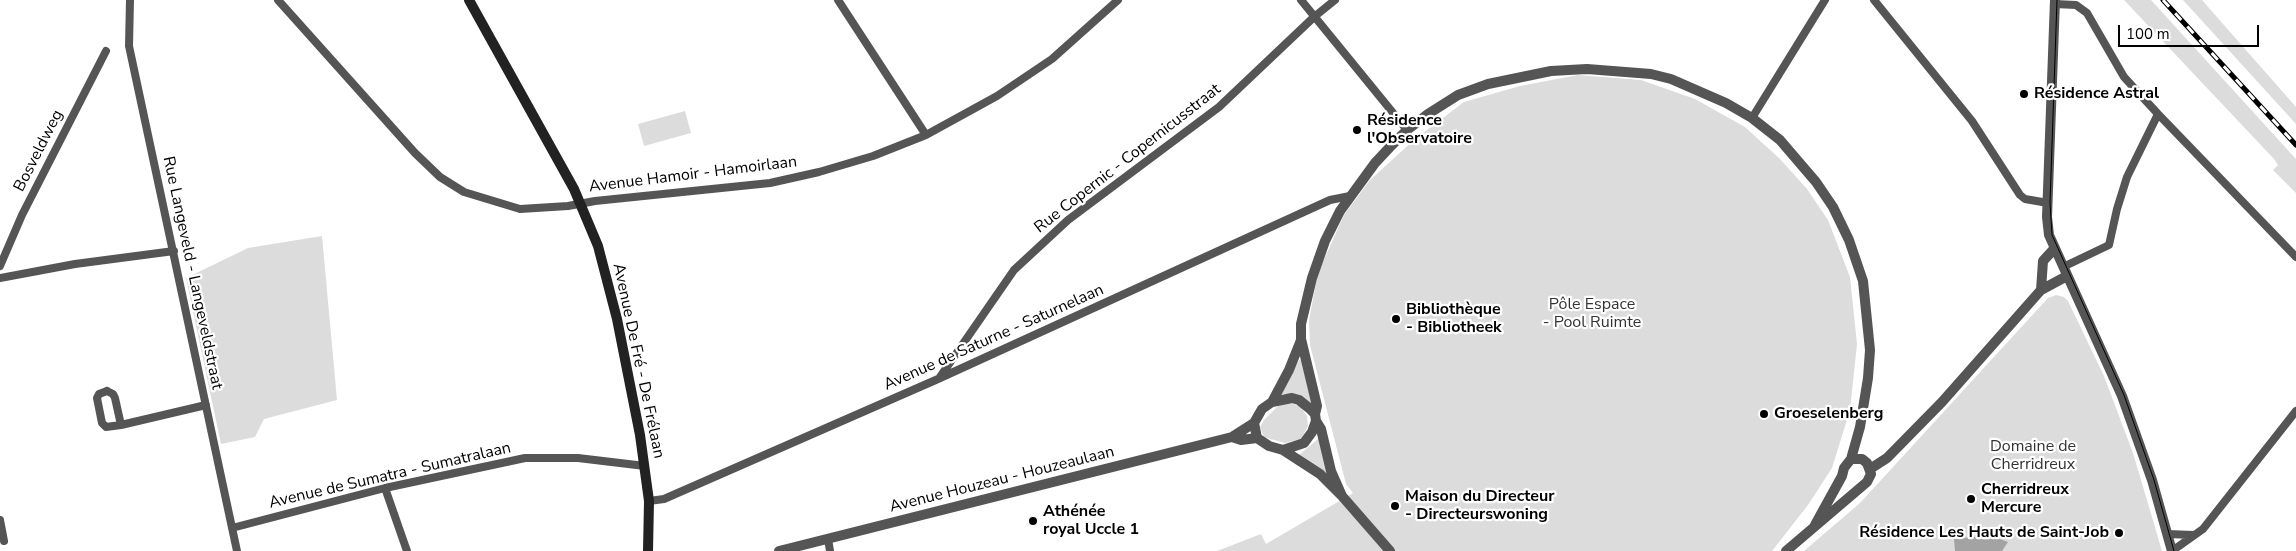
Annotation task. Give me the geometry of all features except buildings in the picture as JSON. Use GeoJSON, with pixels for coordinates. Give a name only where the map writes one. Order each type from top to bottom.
{"type":"FeatureCollection","features":[{"type":"Feature","properties":{"kind":"main road","name":"Avenue De Fré - De Frélaan"},"geometry":{"type":"LineString","coordinates":[[469,0],[581,204],[598,246],[615,310],[645,466],[649,501],[648,551]]}},
{"type":"Feature","properties":{"kind":"street","name":"Rue Langeveld - Langeveldstraat"},"geometry":{"type":"LineString","coordinates":[[130,0],[129,46],[237,551]]}},
{"type":"Feature","properties":{"kind":"street","name":"Avenue Hamoir - Hamoirlaan"},"geometry":{"type":"LineString","coordinates":[[278,0],[414,154],[440,177],[464,192],[520,209],[770,183],[819,172],[873,156],[926,135],[997,96],[1052,59],[1118,0]]}},
{"type":"Feature","properties":{"kind":"street"},"geometry":{"type":"LineString","coordinates":[[838,0],[926,135]]}},
{"type":"Feature","properties":{"kind":"street"},"geometry":{"type":"LineString","coordinates":[[1302,0],[1408,130]]}},
{"type":"Feature","properties":{"kind":"street","name":"Rue Copernic - Copernicusstraat"},"geometry":{"type":"LineString","coordinates":[[938,379],[1014,270],[1068,220],[1219,107],[1314,17],[1336,0]]}},
{"type":"Feature","properties":{"kind":"street"},"geometry":{"type":"LineString","coordinates":[[1752,118],[1825,0]]}},
{"type":"Feature","properties":{"kind":"street"},"geometry":{"type":"LineString","coordinates":[[1874,0],[1972,121],[2020,195],[2025,199],[2048,203]]}},
{"type":"Feature","properties":{"kind":"street"},"geometry":{"type":"LineString","coordinates":[[2296,257],[2158,114],[2124,76],[2087,13],[2076,5],[2055,2],[2048,229],[2054,249],[2122,396],[2152,480],[2172,551],[2203,529],[2296,411]]}},
{"type":"Feature","properties":{"kind":"street","name":"Bosveldweg"},"geometry":{"type":"LineString","coordinates":[[0,266],[22,215],[106,51]]}},
{"type":"Feature","properties":{"kind":"street"},"geometry":{"type":"LineString","coordinates":[[1283,450],[1304,443],[1312,432],[1315,418],[1317,406],[1301,339],[1302,324],[1312,278],[1325,241],[1350,196],[1375,163],[1408,130],[1458,95],[1488,84],[1551,71],[1587,69],[1651,74],[1671,79],[1726,103],[1752,118],[1780,140],[1816,182],[1833,207],[1849,240],[1863,280],[1870,350],[1868,378],[1860,427],[1851,459],[1844,468],[1842,476],[1815,525]]}},
{"type":"Feature","properties":{"kind":"street"},"geometry":{"type":"LineString","coordinates":[[1870,470],[1887,458],[1942,402],[2042,290],[2065,272],[2109,245],[2117,209],[2131,166],[2158,114]]}},
{"type":"Feature","properties":{"kind":"street","name":"Avenue de Saturne - Saturnelaan"},"geometry":{"type":"LineString","coordinates":[[649,501],[664,499],[938,379],[1330,200],[1350,196]]}},
{"type":"Feature","properties":{"kind":"street"},"geometry":{"type":"LineString","coordinates":[[2042,290],[2043,261],[2054,249]]}},
{"type":"Feature","properties":{"kind":"street"},"geometry":{"type":"LineString","coordinates":[[0,278],[75,264],[174,251]]}},
{"type":"Feature","properties":{"kind":"street"},"geometry":{"type":"LineString","coordinates":[[1272,402],[1289,370],[1301,339]]}},
{"type":"Feature","properties":{"kind":"street"},"geometry":{"type":"LineString","coordinates":[[121,424],[112,394],[107,391],[99,394],[97,402],[104,426],[106,427],[121,424],[206,405]]}},
{"type":"Feature","properties":{"kind":"street"},"geometry":{"type":"LineString","coordinates":[[1342,496],[1332,471],[1321,429],[1315,418],[1298,400],[1284,398],[1272,402],[1262,409],[1254,423],[1257,438],[1269,446],[1283,450],[1320,474],[1390,551]]}},
{"type":"Feature","properties":{"kind":"street","name":"Avenue Houzeau - Houzeaulaan"},"geometry":{"type":"LineString","coordinates":[[779,551],[1232,437],[1254,423]]}},
{"type":"Feature","properties":{"kind":"street","name":"Avenue Houzeau - Houzeaulaan"},"geometry":{"type":"LineString","coordinates":[[1232,437],[1241,440],[1257,438]]}},
{"type":"Feature","properties":{"kind":"street","name":"Avenue de Sumatra - Sumatralaan"},"geometry":{"type":"LineString","coordinates":[[232,528],[385,488],[525,458],[578,458],[645,466]]}},
{"type":"Feature","properties":{"kind":"street"},"geometry":{"type":"LineString","coordinates":[[1786,551],[1870,478],[1870,470],[1864,461],[1851,459]]}},
{"type":"Feature","properties":{"kind":"street"},"geometry":{"type":"LineString","coordinates":[[1842,476],[1850,485],[1860,486]]}},
{"type":"Feature","properties":{"kind":"street"},"geometry":{"type":"LineString","coordinates":[[385,488],[407,551]]}},
{"type":"Feature","properties":{"kind":"street"},"geometry":{"type":"LineString","coordinates":[[0,520],[4,541]]}},
{"type":"Feature","properties":{"kind":"street"},"geometry":{"type":"LineString","coordinates":[[2168,534],[2194,535]]}},
{"type":"Feature","properties":{"kind":"street"},"geometry":{"type":"LineString","coordinates":[[828,539],[830,551]]}},
{"type":"Feature","properties":{"kind":"green space"},"geometry":{"type":"Polygon","coordinates":[[[2124,0],[2151,0],[2296,159],[2296,193],[2273,170],[2278,165],[2274,159],[2124,0]]]}},
{"type":"Feature","properties":{"kind":"green space"},"geometry":{"type":"Polygon","coordinates":[[[2183,0],[2202,0],[2296,107],[2296,124],[2183,0]]]}},
{"type":"Feature","properties":{"kind":"green space","name":"Pôle Espace - Pool Ruimte"},"geometry":{"type":"Polygon","coordinates":[[[1578,75],[1641,80],[1695,99],[1745,127],[1780,159],[1807,189],[1828,220],[1850,277],[1857,344],[1850,410],[1832,468],[1808,505],[1772,551],[1217,551],[1261,534],[1266,544],[1353,493],[1346,484],[1310,345],[1309,320],[1318,273],[1344,215],[1370,180],[1415,139],[1464,102],[1520,86],[1578,75]]]}},
{"type":"Feature","properties":{"kind":"green space"},"geometry":{"type":"Polygon","coordinates":[[[685,111],[691,133],[644,146],[638,124],[685,111]]]}},
{"type":"Feature","properties":{"kind":"green space"},"geometry":{"type":"Polygon","coordinates":[[[322,236],[337,400],[264,419],[255,437],[221,444],[186,278],[248,248],[322,236]]]}},
{"type":"Feature","properties":{"kind":"green space","name":"Domaine de Cherridreux"},"geometry":{"type":"Polygon","coordinates":[[[2056,295],[2064,297],[2068,301],[2104,376],[2133,453],[2162,551],[1804,551],[1860,503],[2048,298],[2056,295]]]}},
{"type":"Feature","properties":{"kind":"green space"},"geometry":{"type":"Polygon","coordinates":[[[1302,359],[1312,405],[1292,394],[1281,394],[1299,360],[1302,359]]]}},
{"type":"Feature","properties":{"kind":"green space"},"geometry":{"type":"Polygon","coordinates":[[[1291,403],[1301,407],[1307,416],[1308,426],[1301,439],[1285,443],[1264,437],[1260,427],[1264,420],[1278,406],[1291,403]]]}},
{"type":"Feature","properties":{"kind":"green space"},"geometry":{"type":"Polygon","coordinates":[[[1319,438],[1327,473],[1326,474],[1299,455],[1319,438]]]}},
{"type":"Feature","properties":{"kind":"shaded area"},"geometry":{"type":"Polygon","coordinates":[[[1989,535],[2008,542],[2002,551],[1955,551],[1954,539],[1989,535]]]}},
{"type":"Feature","properties":{"kind":"tram line"},"geometry":{"type":"LineString","coordinates":[[2057,0],[2050,203],[2052,235],[2124,395],[2154,480],[2174,551]]}},
{"type":"Feature","properties":{"kind":"railway"},"geometry":{"type":"LineString","coordinates":[[2163,0],[2296,145]]}},
{"type":"Feature","properties":{"kind":"place","name":"Résidence Astral"},"geometry":{"type":"Point","coordinates":[2024,94]}},
{"type":"Feature","properties":{"kind":"place","name":"Résidence l'Observatoire"},"geometry":{"type":"Point","coordinates":[1357,130]}},
{"type":"Feature","properties":{"kind":"place","name":"Bibliothèque - Bibliotheek"},"geometry":{"type":"Point","coordinates":[1396,319]}},
{"type":"Feature","properties":{"kind":"place","name":"Groeselenberg"},"geometry":{"type":"Point","coordinates":[1764,414]}},
{"type":"Feature","properties":{"kind":"place","name":"Cherridreux Mercure"},"geometry":{"type":"Point","coordinates":[1971,499]}},
{"type":"Feature","properties":{"kind":"place","name":"Maison du Directeur - Directeurswoning"},"geometry":{"type":"Point","coordinates":[1395,506]}},
{"type":"Feature","properties":{"kind":"place","name":"Athénée royal Uccle 1"},"geometry":{"type":"Point","coordinates":[1033,521]}},
{"type":"Feature","properties":{"kind":"place","name":"Résidence Les Hauts de Saint-Job"},"geometry":{"type":"Point","coordinates":[2119,533]}}]}
